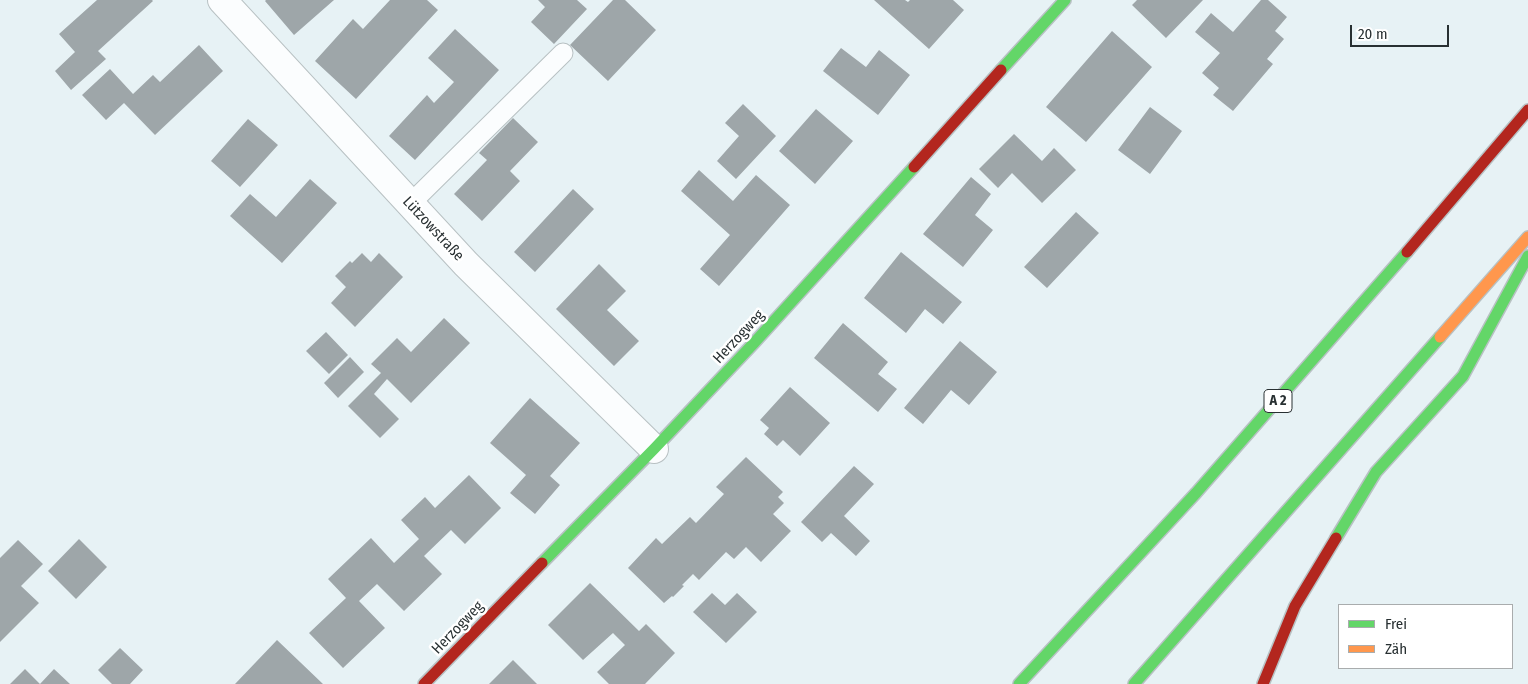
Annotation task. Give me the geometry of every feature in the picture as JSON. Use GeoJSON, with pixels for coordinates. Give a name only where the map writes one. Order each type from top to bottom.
{"type":"FeatureCollection","features":[{"type":"Feature","properties":{"kind":"main road","name":"Herzogweg"},"geometry":{"type":"LineString","coordinates":[[424,684],[654,449],[754,343],[1065,0]]}},
{"type":"Feature","properties":{"kind":"main road","name":"A 2"},"geometry":{"type":"LineString","coordinates":[[1019,684],[1196,493],[1367,299],[1528,110]]}},
{"type":"Feature","properties":{"kind":"main road"},"geometry":{"type":"LineString","coordinates":[[1134,684],[1528,237]]}},
{"type":"Feature","properties":{"kind":"main road"},"geometry":{"type":"LineString","coordinates":[[1263,684],[1294,606],[1376,472],[1463,376],[1528,256]]}},
{"type":"Feature","properties":{"kind":"street","name":"Lützowstraße"},"geometry":{"type":"LineString","coordinates":[[222,0],[466,264],[654,449]]}},
{"type":"Feature","properties":{"kind":"lane"},"geometry":{"type":"LineString","coordinates":[[410,204],[563,53]]}},
{"type":"Feature","properties":{"kind":"building"},"geometry":{"type":"Polygon","coordinates":[[[97,0],[153,1],[98,51],[106,59],[71,90],[55,71],[75,52],[59,34],[97,0]]]}},
{"type":"Feature","properties":{"kind":"building"},"geometry":{"type":"Polygon","coordinates":[[[266,0],[334,0],[294,35],[266,0]]]}},
{"type":"Feature","properties":{"kind":"building"},"geometry":{"type":"Polygon","coordinates":[[[390,0],[427,0],[438,10],[356,99],[315,61],[353,19],[363,29],[390,0]]]}},
{"type":"Feature","properties":{"kind":"building"},"geometry":{"type":"Polygon","coordinates":[[[538,0],[577,0],[587,9],[554,44],[531,22],[545,7],[538,0]]]}},
{"type":"Feature","properties":{"kind":"building"},"geometry":{"type":"Polygon","coordinates":[[[613,0],[625,0],[656,30],[608,81],[570,45],[613,0]]]}},
{"type":"Feature","properties":{"kind":"building"},"geometry":{"type":"Polygon","coordinates":[[[874,0],[905,0],[908,2],[910,0],[953,0],[964,10],[929,49],[874,0]]]}},
{"type":"Feature","properties":{"kind":"building"},"geometry":{"type":"Polygon","coordinates":[[[1137,0],[1203,0],[1166,38],[1132,5],[1137,0]]]}},
{"type":"Feature","properties":{"kind":"building"},"geometry":{"type":"Polygon","coordinates":[[[1261,0],[1268,0],[1287,17],[1275,31],[1284,39],[1267,59],[1273,64],[1233,111],[1213,95],[1219,88],[1202,73],[1220,53],[1195,32],[1211,13],[1233,32],[1261,0]]]}},
{"type":"Feature","properties":{"kind":"building"},"geometry":{"type":"Polygon","coordinates":[[[455,29],[499,70],[415,160],[389,136],[427,95],[434,103],[454,82],[428,58],[455,29]]]}},
{"type":"Feature","properties":{"kind":"building"},"geometry":{"type":"Polygon","coordinates":[[[1112,31],[1152,67],[1086,142],[1046,107],[1112,31]]]}},
{"type":"Feature","properties":{"kind":"building"},"geometry":{"type":"Polygon","coordinates":[[[199,45],[223,71],[155,135],[124,103],[106,120],[82,95],[110,69],[133,94],[153,75],[160,82],[199,45]]]}},
{"type":"Feature","properties":{"kind":"building"},"geometry":{"type":"Polygon","coordinates":[[[841,48],[866,67],[879,50],[910,75],[878,115],[823,71],[841,48]]]}},
{"type":"Feature","properties":{"kind":"building"},"geometry":{"type":"Polygon","coordinates":[[[743,104],[776,136],[736,179],[717,161],[739,136],[725,123],[743,104]]]}},
{"type":"Feature","properties":{"kind":"building"},"geometry":{"type":"Polygon","coordinates":[[[1150,107],[1182,131],[1150,174],[1118,150],[1150,107]]]}},
{"type":"Feature","properties":{"kind":"building"},"geometry":{"type":"Polygon","coordinates":[[[816,109],[853,141],[815,184],[779,151],[816,109]]]}},
{"type":"Feature","properties":{"kind":"building"},"geometry":{"type":"Polygon","coordinates":[[[513,118],[538,142],[510,171],[520,181],[482,221],[454,194],[487,160],[479,153],[513,118]]]}},
{"type":"Feature","properties":{"kind":"building"},"geometry":{"type":"Polygon","coordinates":[[[248,119],[278,145],[240,187],[211,161],[248,119]]]}},
{"type":"Feature","properties":{"kind":"building"},"geometry":{"type":"Polygon","coordinates":[[[1014,134],[1042,161],[1054,148],[1076,170],[1042,203],[1012,173],[998,188],[979,169],[1014,134]]]}},
{"type":"Feature","properties":{"kind":"building"},"geometry":{"type":"Polygon","coordinates":[[[699,170],[733,201],[756,175],[790,205],[719,286],[700,269],[730,235],[681,191],[699,170]]]}},
{"type":"Feature","properties":{"kind":"building"},"geometry":{"type":"Polygon","coordinates":[[[971,177],[991,194],[975,215],[993,230],[963,267],[923,234],[971,177]]]}},
{"type":"Feature","properties":{"kind":"building"},"geometry":{"type":"Polygon","coordinates":[[[310,179],[337,203],[282,263],[230,216],[250,194],[276,217],[310,179]]]}},
{"type":"Feature","properties":{"kind":"building"},"geometry":{"type":"Polygon","coordinates":[[[573,189],[594,209],[535,272],[514,252],[573,189]]]}},
{"type":"Feature","properties":{"kind":"building"},"geometry":{"type":"Polygon","coordinates":[[[1076,212],[1099,233],[1047,288],[1024,267],[1076,212]]]}},
{"type":"Feature","properties":{"kind":"building"},"geometry":{"type":"Polygon","coordinates":[[[901,252],[962,302],[943,324],[925,309],[906,333],[864,298],[901,252]]]}},
{"type":"Feature","properties":{"kind":"building"},"geometry":{"type":"Polygon","coordinates":[[[362,253],[371,262],[379,253],[403,277],[355,327],[331,303],[346,287],[335,276],[350,261],[352,263],[362,253]]]}},
{"type":"Feature","properties":{"kind":"building"},"geometry":{"type":"Polygon","coordinates":[[[599,264],[626,291],[607,310],[639,341],[614,366],[556,309],[599,264]]]}},
{"type":"Feature","properties":{"kind":"building"},"geometry":{"type":"Polygon","coordinates":[[[444,318],[470,343],[411,403],[387,379],[374,394],[399,419],[380,438],[348,406],[381,373],[371,364],[397,338],[411,352],[444,318]]]}},
{"type":"Feature","properties":{"kind":"building"},"geometry":{"type":"Polygon","coordinates":[[[843,323],[888,362],[878,374],[897,389],[878,412],[814,358],[843,323]]]}},
{"type":"Feature","properties":{"kind":"building"},"geometry":{"type":"Polygon","coordinates":[[[326,332],[348,355],[329,374],[306,351],[326,332]]]}},
{"type":"Feature","properties":{"kind":"building"},"geometry":{"type":"Polygon","coordinates":[[[960,341],[997,372],[969,405],[951,390],[923,424],[904,408],[960,341]]]}},
{"type":"Feature","properties":{"kind":"building"},"geometry":{"type":"Polygon","coordinates":[[[350,357],[364,372],[338,398],[324,383],[350,357]]]}},
{"type":"Feature","properties":{"kind":"building"},"geometry":{"type":"Polygon","coordinates":[[[790,387],[830,423],[800,456],[783,440],[777,446],[764,434],[769,428],[760,420],[790,387]]]}},
{"type":"Feature","properties":{"kind":"building"},"geometry":{"type":"Polygon","coordinates":[[[530,398],[580,443],[550,476],[560,485],[535,514],[510,493],[526,475],[490,443],[530,398]]]}},
{"type":"Feature","properties":{"kind":"building"},"geometry":{"type":"Polygon","coordinates":[[[746,457],[783,492],[778,497],[784,503],[773,514],[791,531],[761,562],[746,547],[734,559],[726,552],[699,580],[693,574],[673,597],[664,603],[628,568],[656,538],[662,544],[690,517],[696,523],[724,494],[716,487],[746,457]]]}},
{"type":"Feature","properties":{"kind":"building"},"geometry":{"type":"Polygon","coordinates":[[[854,466],[874,484],[844,516],[870,541],[856,556],[831,533],[822,542],[801,522],[854,466]]]}},
{"type":"Feature","properties":{"kind":"building"},"geometry":{"type":"Polygon","coordinates":[[[469,475],[501,508],[465,544],[451,530],[424,556],[442,574],[404,611],[377,584],[359,601],[385,628],[343,668],[309,633],[346,598],[328,579],[371,538],[394,563],[419,539],[401,520],[425,497],[435,508],[469,475]]]}},
{"type":"Feature","properties":{"kind":"building"},"geometry":{"type":"Polygon","coordinates":[[[79,539],[107,567],[76,599],[48,571],[79,539]]]}},
{"type":"Feature","properties":{"kind":"building"},"geometry":{"type":"Polygon","coordinates":[[[18,540],[43,564],[21,586],[39,603],[0,642],[0,558],[18,540]]]}},
{"type":"Feature","properties":{"kind":"building"},"geometry":{"type":"Polygon","coordinates":[[[590,583],[639,631],[646,624],[675,653],[645,684],[609,684],[597,672],[625,645],[613,633],[583,660],[548,625],[590,583]]]}},
{"type":"Feature","properties":{"kind":"building"},"geometry":{"type":"Polygon","coordinates":[[[712,593],[725,605],[737,593],[757,612],[726,643],[693,612],[712,593]]]}},
{"type":"Feature","properties":{"kind":"building"},"geometry":{"type":"Polygon","coordinates":[[[277,640],[323,684],[235,684],[277,640]]]}},
{"type":"Feature","properties":{"kind":"building"},"geometry":{"type":"Polygon","coordinates":[[[120,648],[143,670],[130,684],[112,684],[98,670],[120,648]]]}},
{"type":"Feature","properties":{"kind":"building"},"geometry":{"type":"Polygon","coordinates":[[[513,660],[537,684],[489,684],[513,660]]]}},
{"type":"Feature","properties":{"kind":"building"},"geometry":{"type":"Polygon","coordinates":[[[25,669],[40,684],[10,684],[25,669]]]}},
{"type":"Feature","properties":{"kind":"building"},"geometry":{"type":"Polygon","coordinates":[[[54,669],[70,684],[40,684],[54,669]]]}},
{"type":"Feature","properties":{"kind":"traffic: fast"},"geometry":{"type":"LineString","coordinates":[[1001,70],[1065,0]]}},
{"type":"Feature","properties":{"kind":"traffic: fast"},"geometry":{"type":"LineString","coordinates":[[542,563],[654,449],[754,343],[914,167]]}},
{"type":"Feature","properties":{"kind":"traffic: fast"},"geometry":{"type":"LineString","coordinates":[[1019,684],[1196,493],[1407,252]]}},
{"type":"Feature","properties":{"kind":"traffic: fast"},"geometry":{"type":"LineString","coordinates":[[1336,538],[1376,472],[1463,376],[1528,256]]}},
{"type":"Feature","properties":{"kind":"traffic: fast"},"geometry":{"type":"LineString","coordinates":[[1134,684],[1440,337]]}},
{"type":"Feature","properties":{"kind":"traffic: slow"},"geometry":{"type":"LineString","coordinates":[[1440,337],[1528,237]]}},
{"type":"Feature","properties":{"kind":"traffic: jam"},"geometry":{"type":"LineString","coordinates":[[914,167],[1001,70]]}},
{"type":"Feature","properties":{"kind":"traffic: jam"},"geometry":{"type":"LineString","coordinates":[[1407,252],[1528,110]]}},
{"type":"Feature","properties":{"kind":"traffic: jam"},"geometry":{"type":"LineString","coordinates":[[1263,684],[1295,606],[1336,538]]}},
{"type":"Feature","properties":{"kind":"traffic: jam"},"geometry":{"type":"LineString","coordinates":[[424,684],[542,563]]}}]}
